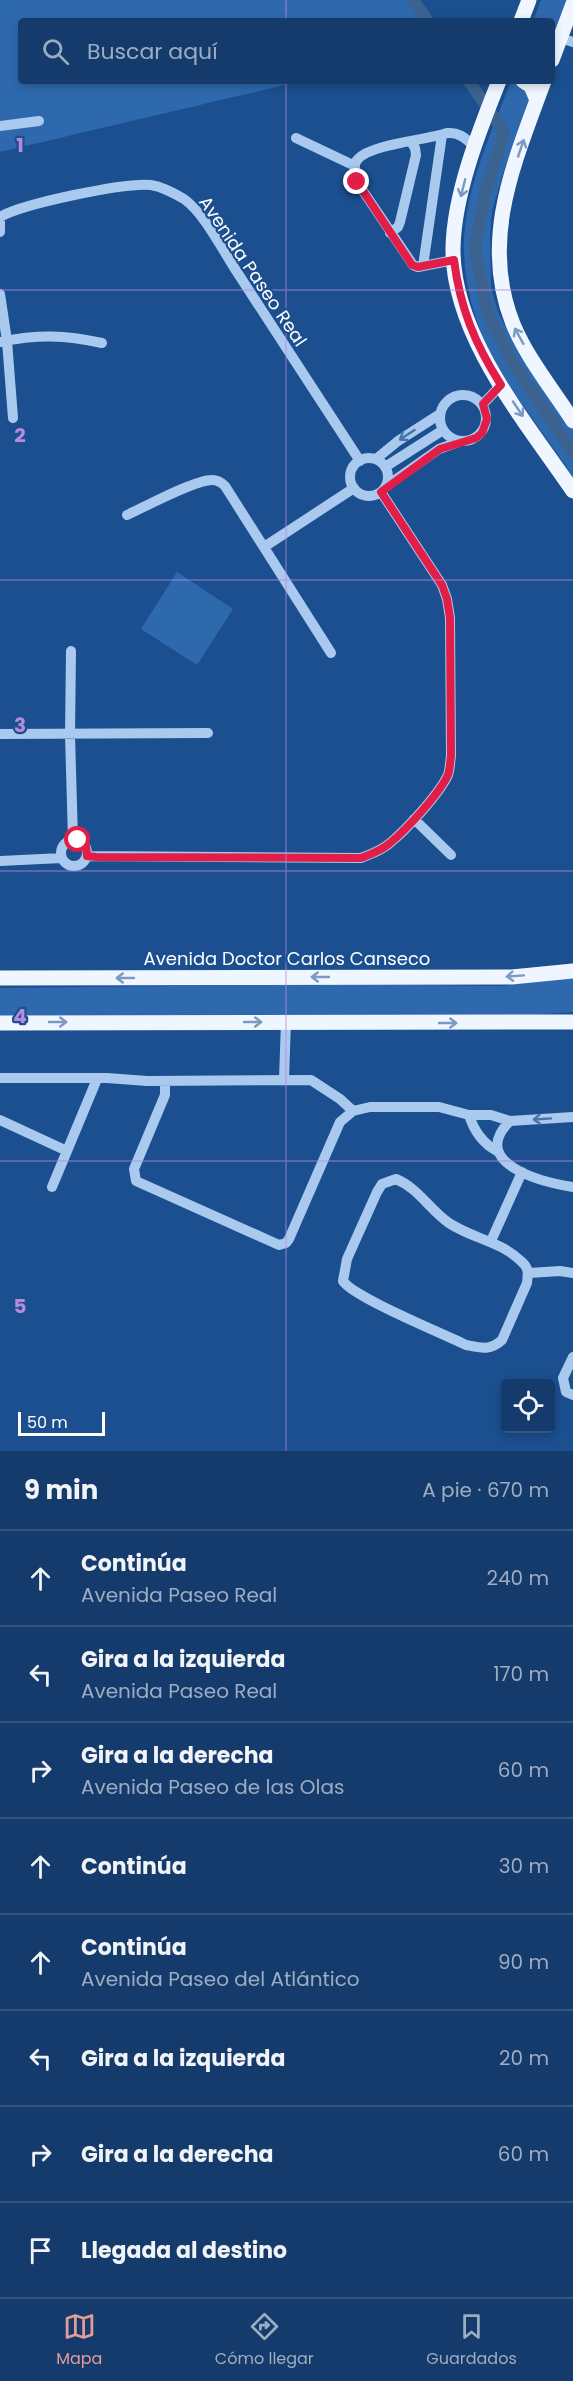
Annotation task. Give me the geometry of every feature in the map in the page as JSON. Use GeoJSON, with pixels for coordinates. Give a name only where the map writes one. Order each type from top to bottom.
{"type":"FeatureCollection","features":[{"type":"Feature","properties":{"kind":"main road"},"geometry":{"type":"LineString","coordinates":[[522,18],[529,0]]}},
{"type":"Feature","properties":{"kind":"main road"},"geometry":{"type":"LineString","coordinates":[[555,56],[567,40],[573,6]]}},
{"type":"Feature","properties":{"kind":"main road"},"geometry":{"type":"LineString","coordinates":[[499,84],[476,139],[456,217],[453,249],[462,307],[483,355],[501,385],[573,491]]}},
{"type":"Feature","properties":{"kind":"main road"},"geometry":{"type":"LineString","coordinates":[[528,84],[537,100]]}},
{"type":"Feature","properties":{"kind":"main road"},"geometry":{"type":"LineString","coordinates":[[543,84],[509,180],[503,206],[498,255],[504,299],[513,326],[573,421]]}},
{"type":"Feature","properties":{"kind":"main road","name":"Avenida Doctor Carlos Canseco"},"geometry":{"type":"LineString","coordinates":[[0,978],[512,977],[573,971]]}},
{"type":"Feature","properties":{"kind":"main road"},"geometry":{"type":"LineString","coordinates":[[0,1023],[573,1022]]}},
{"type":"Feature","properties":{"kind":"street"},"geometry":{"type":"LineString","coordinates":[[0,126],[39,121]]}},
{"type":"Feature","properties":{"kind":"street"},"geometry":{"type":"LineString","coordinates":[[454,260],[423,266],[412,265],[357,182],[355,166],[358,159],[366,154],[454,132],[476,139]]}},
{"type":"Feature","properties":{"kind":"street"},"geometry":{"type":"LineString","coordinates":[[423,266],[442,135]]}},
{"type":"Feature","properties":{"kind":"street"},"geometry":{"type":"LineString","coordinates":[[296,138],[355,166]]}},
{"type":"Feature","properties":{"kind":"street"},"geometry":{"type":"LineString","coordinates":[[390,233],[398,227],[400,222],[416,155],[411,142]]}},
{"type":"Feature","properties":{"kind":"street","name":"Avenida Paseo Real"},"geometry":{"type":"LineString","coordinates":[[0,218],[10,211],[33,205],[138,185],[161,188],[186,201],[196,210],[360,461]]}},
{"type":"Feature","properties":{"kind":"street"},"geometry":{"type":"LineString","coordinates":[[0,218],[0,232]]}},
{"type":"Feature","properties":{"kind":"street"},"geometry":{"type":"LineString","coordinates":[[0,294],[13,418]]}},
{"type":"Feature","properties":{"kind":"street"},"geometry":{"type":"LineString","coordinates":[[4,341],[46,335],[71,336],[102,343]]}},
{"type":"Feature","properties":{"kind":"street"},"geometry":{"type":"LineString","coordinates":[[483,404],[501,385]]}},
{"type":"Feature","properties":{"kind":"street"},"geometry":{"type":"LineString","coordinates":[[381,463],[399,441],[440,414],[448,400],[454,396],[470,395],[483,404],[487,419],[482,433],[476,438],[440,449],[383,490],[370,496],[358,493],[350,476],[351,470],[360,461],[371,458],[381,463],[388,477],[383,490]]}},
{"type":"Feature","properties":{"kind":"street"},"geometry":{"type":"LineString","coordinates":[[440,414],[443,430],[448,436],[462,441]]}},
{"type":"Feature","properties":{"kind":"street"},"geometry":{"type":"LineString","coordinates":[[381,463],[443,430]]}},
{"type":"Feature","properties":{"kind":"street"},"geometry":{"type":"LineString","coordinates":[[127,516],[177,492],[210,480],[218,480],[225,486],[331,653]]}},
{"type":"Feature","properties":{"kind":"street"},"geometry":{"type":"LineString","coordinates":[[264,547],[354,488]]}},
{"type":"Feature","properties":{"kind":"street"},"geometry":{"type":"LineString","coordinates":[[87,856],[361,858],[389,844],[414,819],[444,783],[449,772],[451,756],[450,618],[447,599],[442,585],[383,490]]}},
{"type":"Feature","properties":{"kind":"street"},"geometry":{"type":"LineString","coordinates":[[71,651],[70,735],[73,840]]}},
{"type":"Feature","properties":{"kind":"street"},"geometry":{"type":"LineString","coordinates":[[0,734],[208,734]]}},
{"type":"Feature","properties":{"kind":"street"},"geometry":{"type":"LineString","coordinates":[[414,819],[451,855]]}},
{"type":"Feature","properties":{"kind":"street"},"geometry":{"type":"LineString","coordinates":[[78,840],[86,846],[87,856],[85,861],[77,866],[68,865],[62,858],[62,848],[68,841],[78,840]]}},
{"type":"Feature","properties":{"kind":"street"},"geometry":{"type":"LineString","coordinates":[[0,861],[62,858]]}},
{"type":"Feature","properties":{"kind":"street"},"geometry":{"type":"LineString","coordinates":[[284,1079],[286,1022]]}},
{"type":"Feature","properties":{"kind":"street"},"geometry":{"type":"LineString","coordinates":[[0,1078],[165,1081],[311,1080],[340,1099],[352,1111]]}},
{"type":"Feature","properties":{"kind":"street"},"geometry":{"type":"LineString","coordinates":[[52,1187],[97,1079]]}},
{"type":"Feature","properties":{"kind":"street"},"geometry":{"type":"LineString","coordinates":[[165,1081],[165,1095],[134,1169],[136,1181],[279,1245],[285,1244],[289,1239],[340,1122],[352,1111],[370,1107],[439,1107],[469,1115],[491,1115],[510,1121],[573,1117]]}},
{"type":"Feature","properties":{"kind":"street"},"geometry":{"type":"LineString","coordinates":[[469,1115],[472,1125],[486,1145],[497,1151],[503,1160],[522,1173],[573,1187]]}},
{"type":"Feature","properties":{"kind":"street"},"geometry":{"type":"LineString","coordinates":[[0,1120],[67,1151]]}},
{"type":"Feature","properties":{"kind":"street"},"geometry":{"type":"LineString","coordinates":[[497,1151],[496,1140],[510,1121]]}},
{"type":"Feature","properties":{"kind":"street"},"geometry":{"type":"LineString","coordinates":[[491,1240],[522,1173]]}},
{"type":"Feature","properties":{"kind":"street"},"geometry":{"type":"LineString","coordinates":[[396,1179],[407,1184],[446,1221],[466,1234],[491,1240],[525,1264],[528,1273],[527,1283],[502,1340],[489,1349],[466,1345],[364,1296],[345,1285],[343,1281],[347,1259],[377,1192],[382,1184],[396,1179]]}},
{"type":"Feature","properties":{"kind":"street"},"geometry":{"type":"LineString","coordinates":[[528,1273],[560,1271],[573,1273]]}},
{"type":"Feature","properties":{"kind":"street"},"geometry":{"type":"LineString","coordinates":[[573,1357],[563,1378],[566,1392],[573,1395]]}},
{"type":"Feature","properties":{"kind":"shaded area"},"geometry":{"type":"Polygon","coordinates":[[[0,0],[409,0],[419,18],[18,18],[18,84],[289,84],[0,152],[0,0]]]}},
{"type":"Feature","properties":{"kind":"shaded area"},"geometry":{"type":"Polygon","coordinates":[[[541,0],[567,0],[555,33],[555,18],[534,18],[541,0]]]}},
{"type":"Feature","properties":{"kind":"shaded area"},"geometry":{"type":"Polygon","coordinates":[[[510,84],[536,84],[504,170],[492,211],[491,288],[498,312],[509,334],[573,430],[573,477],[509,384],[490,352],[472,304],[465,270],[464,235],[469,201],[485,149],[510,84]]]}},
{"type":"Feature","properties":{"kind":"shaded area"},"geometry":{"type":"Polygon","coordinates":[[[177,572],[233,609],[197,665],[141,629],[177,572]]]}},
{"type":"Feature","properties":{"kind":"shaded area"},"geometry":{"type":"Polygon","coordinates":[[[573,978],[573,1012],[506,1017],[0,1019],[0,988],[330,984],[500,986],[573,978]]]}},
{"type":"Feature","properties":{"kind":"waterway"},"geometry":{"type":"LineString","coordinates":[[413,0],[426,18]]}},
{"type":"Feature","properties":{"kind":"waterway"},"geometry":{"type":"LineString","coordinates":[[471,84],[504,132],[485,194],[475,248],[487,312],[511,360],[573,452]]}},
{"type":"Feature","properties":{"kind":"route"},"geometry":{"type":"LineString","coordinates":[[78,840],[86,846],[87,856],[96,857],[361,858],[389,844],[414,819],[444,783],[449,772],[451,756],[450,618],[447,599],[442,585],[381,492],[440,449],[462,441],[469,441],[482,433],[487,419],[483,404],[501,385],[487,364],[462,307],[454,260],[418,267],[412,265],[357,182]]}}]}
